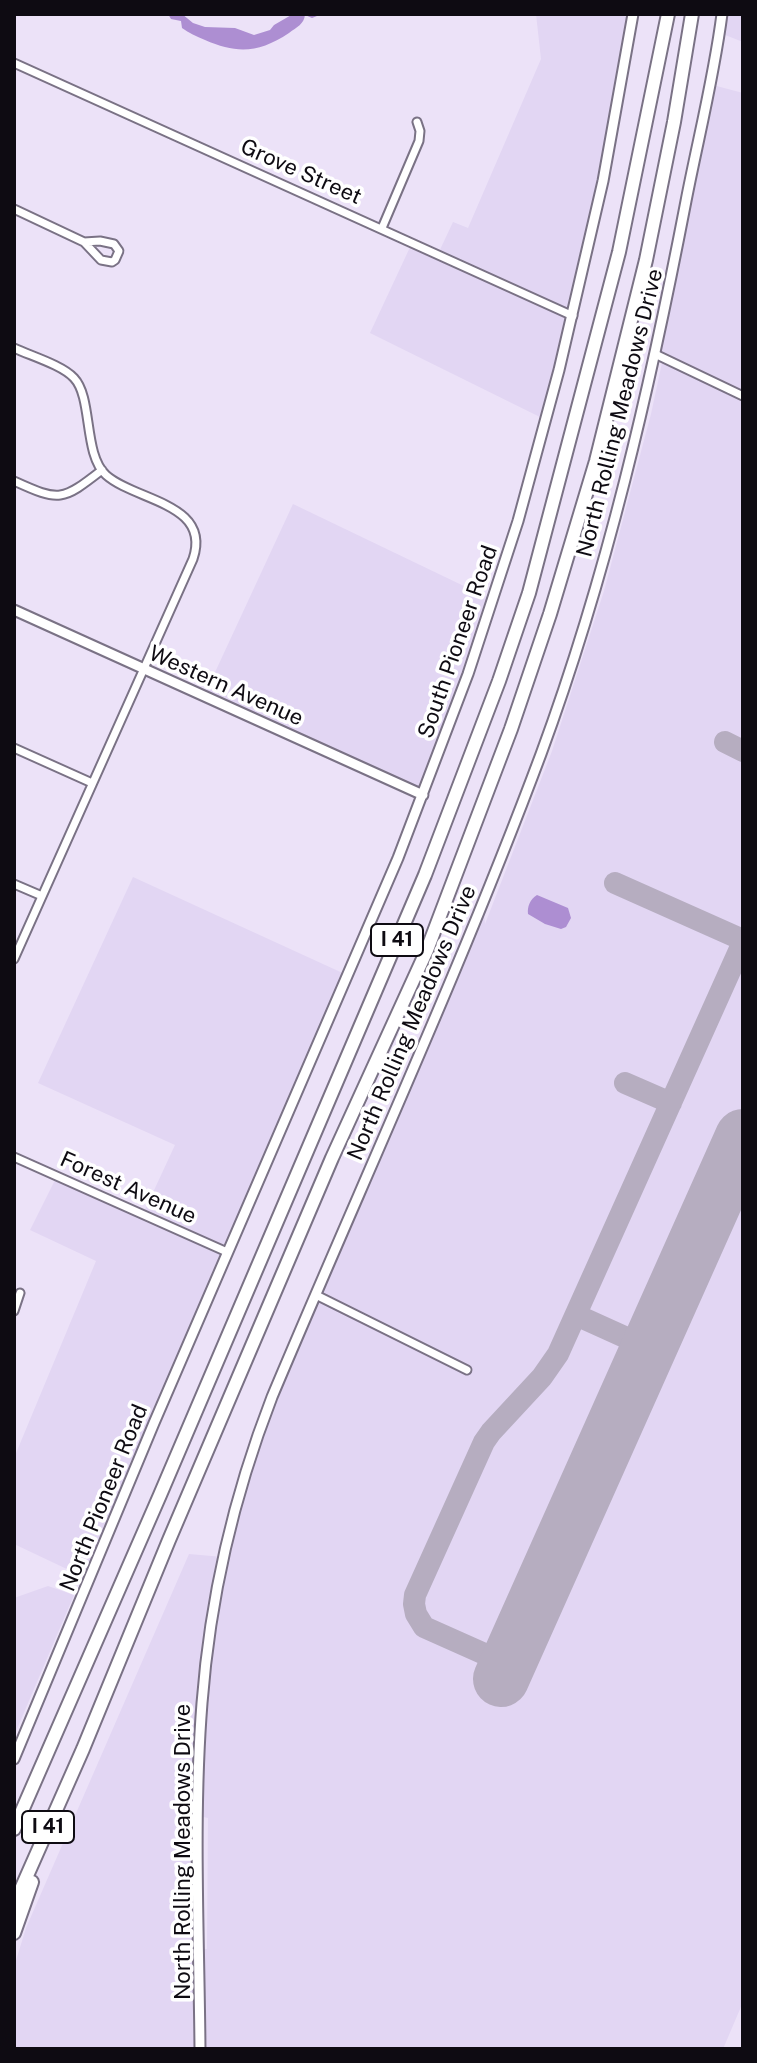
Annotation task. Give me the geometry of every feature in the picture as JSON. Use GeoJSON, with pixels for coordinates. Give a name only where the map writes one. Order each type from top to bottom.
{"type":"FeatureCollection","features":[{"type":"Feature","properties":{"kind":"highway","name":"I 41"},"geometry":{"type":"LineString","coordinates":[[14,1829],[413,904],[499,681],[529,593],[619,252],[668,14]]}},
{"type":"Feature","properties":{"kind":"highway","name":"I 41"},"geometry":{"type":"LineString","coordinates":[[14,1905],[326,1173],[427,950],[511,729],[550,614],[596,461],[646,260],[692,14]]}},
{"type":"Feature","properties":{"kind":"highway"},"geometry":{"type":"LineString","coordinates":[[14,1933],[83,1749]]}},
{"type":"Feature","properties":{"kind":"main road","name":"South Pioneer Road"},"geometry":{"type":"LineString","coordinates":[[227,1252],[398,858],[472,663],[506,560],[573,316],[611,140],[633,14]]}},
{"type":"Feature","properties":{"kind":"main road","name":"North Rolling Meadows Drive"},"geometry":{"type":"LineString","coordinates":[[200,2049],[198,1773],[201,1707],[223,1557],[248,1463],[269,1403],[477,917],[541,754],[577,648],[627,475],[655,354],[722,14]]}},
{"type":"Feature","properties":{"kind":"main road","name":"Western Avenue"},"geometry":{"type":"LineString","coordinates":[[14,610],[423,795]]}},
{"type":"Feature","properties":{"kind":"main road","name":"North Pioneer Road"},"geometry":{"type":"LineString","coordinates":[[14,1759],[227,1252]]}},
{"type":"Feature","properties":{"kind":"street","name":"Grove Street"},"geometry":{"type":"LineString","coordinates":[[14,63],[573,316]]}},
{"type":"Feature","properties":{"kind":"street"},"geometry":{"type":"LineString","coordinates":[[382,228],[419,141],[417,122]]}},
{"type":"Feature","properties":{"kind":"street"},"geometry":{"type":"LineString","coordinates":[[14,209],[84,242],[101,260],[112,262],[118,256],[119,251],[114,244],[84,242]]}},
{"type":"Feature","properties":{"kind":"street"},"geometry":{"type":"LineString","coordinates":[[14,348],[64,371],[77,381],[95,457],[102,470],[113,480],[177,511],[189,522],[195,536],[194,555],[14,959]]}},
{"type":"Feature","properties":{"kind":"street"},"geometry":{"type":"LineString","coordinates":[[655,354],[743,396]]}},
{"type":"Feature","properties":{"kind":"street"},"geometry":{"type":"LineString","coordinates":[[14,481],[44,495],[61,496],[76,491],[102,470]]}},
{"type":"Feature","properties":{"kind":"street"},"geometry":{"type":"LineString","coordinates":[[14,748],[92,783]]}},
{"type":"Feature","properties":{"kind":"street"},"geometry":{"type":"LineString","coordinates":[[14,884],[42,896]]}},
{"type":"Feature","properties":{"kind":"street","name":"Forest Avenue"},"geometry":{"type":"LineString","coordinates":[[14,1157],[227,1252]]}},
{"type":"Feature","properties":{"kind":"street"},"geometry":{"type":"LineString","coordinates":[[14,1311],[20,1293]]}},
{"type":"Feature","properties":{"kind":"street"},"geometry":{"type":"LineString","coordinates":[[316,1295],[467,1370]]}},
{"type":"Feature","properties":{"kind":"shaded area"},"geometry":{"type":"Polygon","coordinates":[[[168,14],[182,14],[193,23],[205,27],[235,28],[254,35],[270,30],[293,14],[322,14],[312,18],[305,15],[300,25],[278,40],[258,48],[238,49],[227,48],[190,33],[182,28],[181,21],[171,19],[168,14]]]}},
{"type":"Feature","properties":{"kind":"shaded area"},"geometry":{"type":"Polygon","coordinates":[[[536,14],[617,14],[633,19],[619,100],[546,420],[370,333],[412,243],[438,254],[453,222],[468,228],[541,59],[536,14]]]}},
{"type":"Feature","properties":{"kind":"shaded area"},"geometry":{"type":"Polygon","coordinates":[[[722,14],[743,14],[743,42],[720,33],[722,14]]]}},
{"type":"Feature","properties":{"kind":"shaded area"},"geometry":{"type":"Polygon","coordinates":[[[709,84],[743,93],[743,2002],[723,2049],[14,2049],[14,1967],[26,1928],[189,1554],[223,1557],[254,1446],[483,902],[485,924],[552,751],[604,591],[651,414],[663,358],[655,354],[709,84]],[[199,1816],[200,1949],[207,1949],[208,1818],[199,1816]]]}},
{"type":"Feature","properties":{"kind":"shaded area"},"geometry":{"type":"Polygon","coordinates":[[[293,504],[493,600],[423,795],[204,696],[293,504]]]}},
{"type":"Feature","properties":{"kind":"shaded area"},"geometry":{"type":"Polygon","coordinates":[[[133,877],[347,975],[90,1580],[14,1544],[14,1458],[96,1261],[30,1230],[57,1176],[143,1214],[175,1145],[38,1083],[133,877]]]}},
{"type":"Feature","properties":{"kind":"shaded area"},"geometry":{"type":"Polygon","coordinates":[[[537,895],[568,908],[571,918],[566,927],[561,929],[545,924],[528,914],[530,903],[537,895]]]}},
{"type":"Feature","properties":{"kind":"shaded area"},"geometry":{"type":"Polygon","coordinates":[[[48,1586],[74,1595],[14,1736],[14,1598],[48,1586]]]}},
{"type":"Feature","properties":{"kind":"taxiway"},"geometry":{"type":"LineString","coordinates":[[725,742],[743,751]]}},
{"type":"Feature","properties":{"kind":"taxiway"},"geometry":{"type":"LineString","coordinates":[[615,883],[743,940]]}},
{"type":"Feature","properties":{"kind":"taxiway"},"geometry":{"type":"LineString","coordinates":[[507,1664],[424,1627],[416,1614],[415,1595],[484,1442],[542,1377],[558,1354],[743,942]]}},
{"type":"Feature","properties":{"kind":"taxiway"},"geometry":{"type":"LineString","coordinates":[[625,1083],[671,1103]]}},
{"type":"Feature","properties":{"kind":"taxiway"},"geometry":{"type":"LineString","coordinates":[[576,1315],[649,1348]]}},
{"type":"Feature","properties":{"kind":"runway"},"geometry":{"type":"LineString","coordinates":[[501,1679],[743,1137]]}}]}
